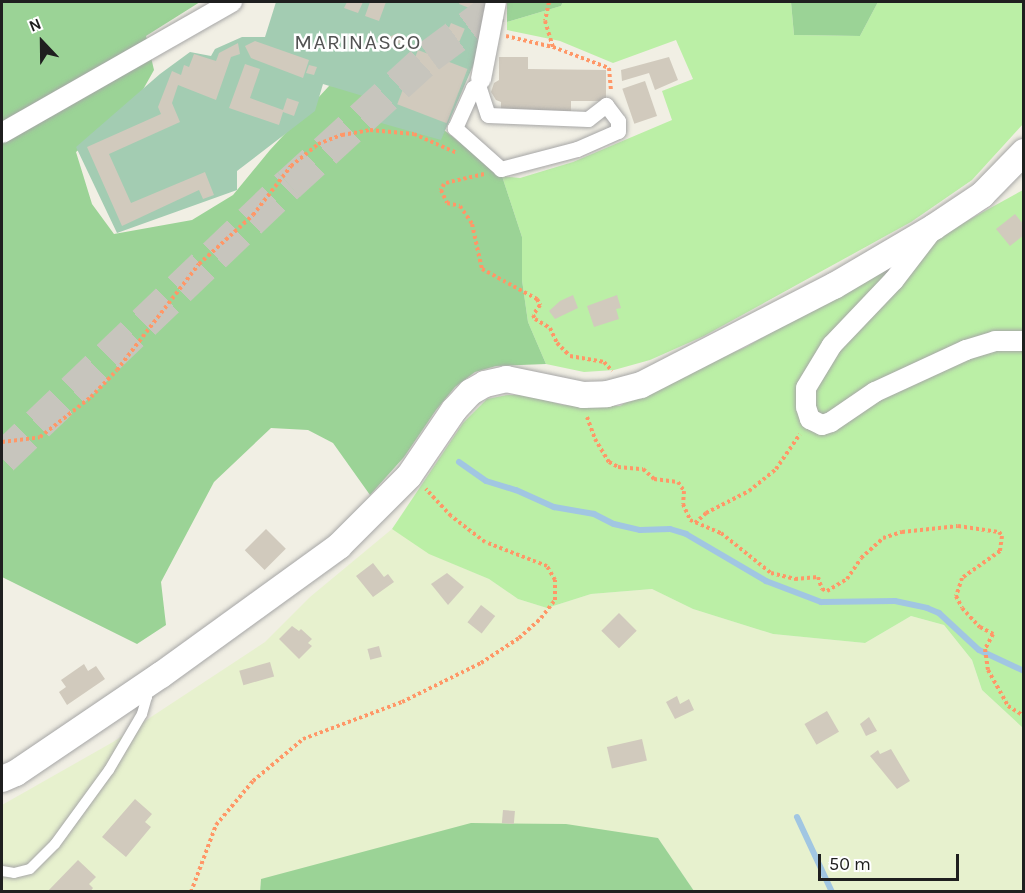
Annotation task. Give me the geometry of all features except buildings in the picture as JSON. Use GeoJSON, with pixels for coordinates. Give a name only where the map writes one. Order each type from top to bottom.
{"type":"FeatureCollection","features":[{"type":"Feature","properties":{"kind":"street"},"geometry":{"type":"LineString","coordinates":[[2,133],[232,2]]}},
{"type":"Feature","properties":{"kind":"street"},"geometry":{"type":"LineString","coordinates":[[481,79],[495,2]]}},
{"type":"Feature","properties":{"kind":"street"},"geometry":{"type":"LineString","coordinates":[[473,88],[479,88],[488,115],[588,119],[606,105],[618,121],[618,131],[577,149],[501,169],[455,128],[473,88]]}},
{"type":"Feature","properties":{"kind":"street"},"geometry":{"type":"LineString","coordinates":[[2,779],[16,773],[147,684],[339,546],[409,476],[454,410],[471,392],[485,384],[506,380],[584,395],[608,394],[641,385],[834,286],[934,227],[982,195],[1023,152]]}},
{"type":"Feature","properties":{"kind":"street"},"geometry":{"type":"LineString","coordinates":[[934,227],[894,280],[832,345],[806,388],[806,407],[810,419],[822,425],[831,422],[875,392],[966,350],[995,341],[1023,341]]}},
{"type":"Feature","properties":{"kind":"lane"},"geometry":{"type":"LineString","coordinates":[[2,871],[14,873],[30,869],[56,844],[109,770],[136,723],[147,697],[147,684]]}},
{"type":"Feature","properties":{"kind":"path"},"geometry":{"type":"LineString","coordinates":[[549,2],[545,21],[553,47]]}},
{"type":"Feature","properties":{"kind":"path"},"geometry":{"type":"LineString","coordinates":[[491,32],[553,47],[609,68],[611,98],[606,105]]}},
{"type":"Feature","properties":{"kind":"path"},"geometry":{"type":"LineString","coordinates":[[2,442],[40,437],[91,397],[117,370],[199,264],[254,215],[291,166],[318,144],[342,135],[370,130],[414,134],[466,156]]}},
{"type":"Feature","properties":{"kind":"path"},"geometry":{"type":"LineString","coordinates":[[485,167],[486,171],[482,175],[449,182],[441,190],[447,203],[460,206],[472,224],[482,269],[537,299],[540,305],[533,315],[535,319],[550,327],[558,343],[570,356],[609,365],[613,370],[607,376]]}},
{"type":"Feature","properties":{"kind":"path"},"geometry":{"type":"LineString","coordinates":[[584,395],[590,427],[609,462],[618,467],[643,469],[654,479],[678,482],[684,491],[683,504],[686,514],[695,523],[721,533],[771,573],[795,579],[818,577],[821,579],[822,589],[827,591],[847,579],[861,558],[883,538],[902,532],[958,526],[994,529],[999,532],[1002,544],[1000,551],[962,578],[956,596],[962,608],[980,627],[993,634],[985,649],[988,670],[1008,706],[1023,716]]}},
{"type":"Feature","properties":{"kind":"path"},"geometry":{"type":"LineString","coordinates":[[695,523],[706,513],[749,491],[776,469],[810,419]]}},
{"type":"Feature","properties":{"kind":"path"},"geometry":{"type":"LineString","coordinates":[[192,891],[216,825],[253,781],[303,739],[402,702],[481,663],[519,638],[555,600],[555,580],[547,566],[485,542],[451,516],[428,491],[409,476]]}},
{"type":"Feature","properties":{"kind":"green space"},"geometry":{"type":"Polygon","coordinates":[[[2,2],[200,2],[146,36],[154,70],[136,102],[76,152],[92,204],[114,234],[192,220],[233,195],[270,150],[329,86],[361,87],[444,130],[502,176],[522,237],[522,280],[528,322],[546,364],[496,366],[475,372],[455,387],[436,410],[404,457],[370,495],[333,443],[308,430],[271,428],[214,482],[161,582],[166,625],[137,644],[2,577],[2,2]]]}},
{"type":"Feature","properties":{"kind":"green space"},"geometry":{"type":"Polygon","coordinates":[[[276,2],[500,3],[441,140],[381,123],[383,102],[323,84],[315,111],[237,171],[237,190],[117,233],[76,147],[160,74],[190,52],[211,56],[215,49],[242,37],[265,37],[276,2]]]}},
{"type":"Feature","properties":{"kind":"green space"},"geometry":{"type":"Polygon","coordinates":[[[507,2],[563,2],[561,6],[507,22],[507,2]]]}},
{"type":"Feature","properties":{"kind":"green space"},"geometry":{"type":"Polygon","coordinates":[[[563,2],[791,2],[794,35],[860,36],[878,2],[1023,2],[1023,124],[972,180],[911,222],[704,336],[650,360],[614,370],[584,372],[546,364],[528,322],[522,280],[522,237],[502,176],[520,178],[573,162],[672,120],[662,91],[693,79],[676,40],[613,63],[560,41],[507,30],[507,22],[561,6],[563,2]]]}},
{"type":"Feature","properties":{"kind":"green space"},"geometry":{"type":"Polygon","coordinates":[[[791,2],[878,2],[860,36],[794,35],[791,2]]]}},
{"type":"Feature","properties":{"kind":"green space"},"geometry":{"type":"Polygon","coordinates":[[[1023,190],[1023,728],[982,690],[972,660],[944,625],[911,616],[865,643],[773,634],[693,609],[652,589],[591,594],[547,608],[518,599],[489,579],[429,554],[392,529],[463,423],[487,399],[507,395],[527,395],[563,405],[620,406],[652,387],[746,347],[1023,190]]]}},
{"type":"Feature","properties":{"kind":"green space"},"geometry":{"type":"Polygon","coordinates":[[[392,529],[435,556],[489,579],[518,599],[547,608],[591,594],[652,589],[693,609],[773,634],[865,643],[911,616],[944,625],[972,660],[982,690],[1023,728],[1023,891],[694,891],[658,838],[261,879],[260,891],[2,891],[2,805],[113,742],[265,642],[310,597],[392,529]]]}},
{"type":"Feature","properties":{"kind":"green space"},"geometry":{"type":"Polygon","coordinates":[[[471,823],[566,824],[658,838],[694,891],[260,892],[261,879],[471,823]]]}},
{"type":"Feature","properties":{"kind":"waterway"},"geometry":{"type":"LineString","coordinates":[[459,462],[486,481],[516,490],[554,507],[594,514],[614,524],[640,530],[670,529],[686,534],[766,581],[821,602],[895,601],[927,608],[939,613],[979,650],[1024,671]]}},
{"type":"Feature","properties":{"kind":"waterway"},"geometry":{"type":"LineString","coordinates":[[797,817],[832,892]]}},
{"type":"Feature","properties":{"kind":"tunnel"},"geometry":{"type":"LineString","coordinates":[[2,458],[289,184],[429,56],[502,2]]}},
{"type":"Feature","properties":{"kind":"district","name":"MARINASCO"},"geometry":{"type":"Point","coordinates":[358,42]}}]}
